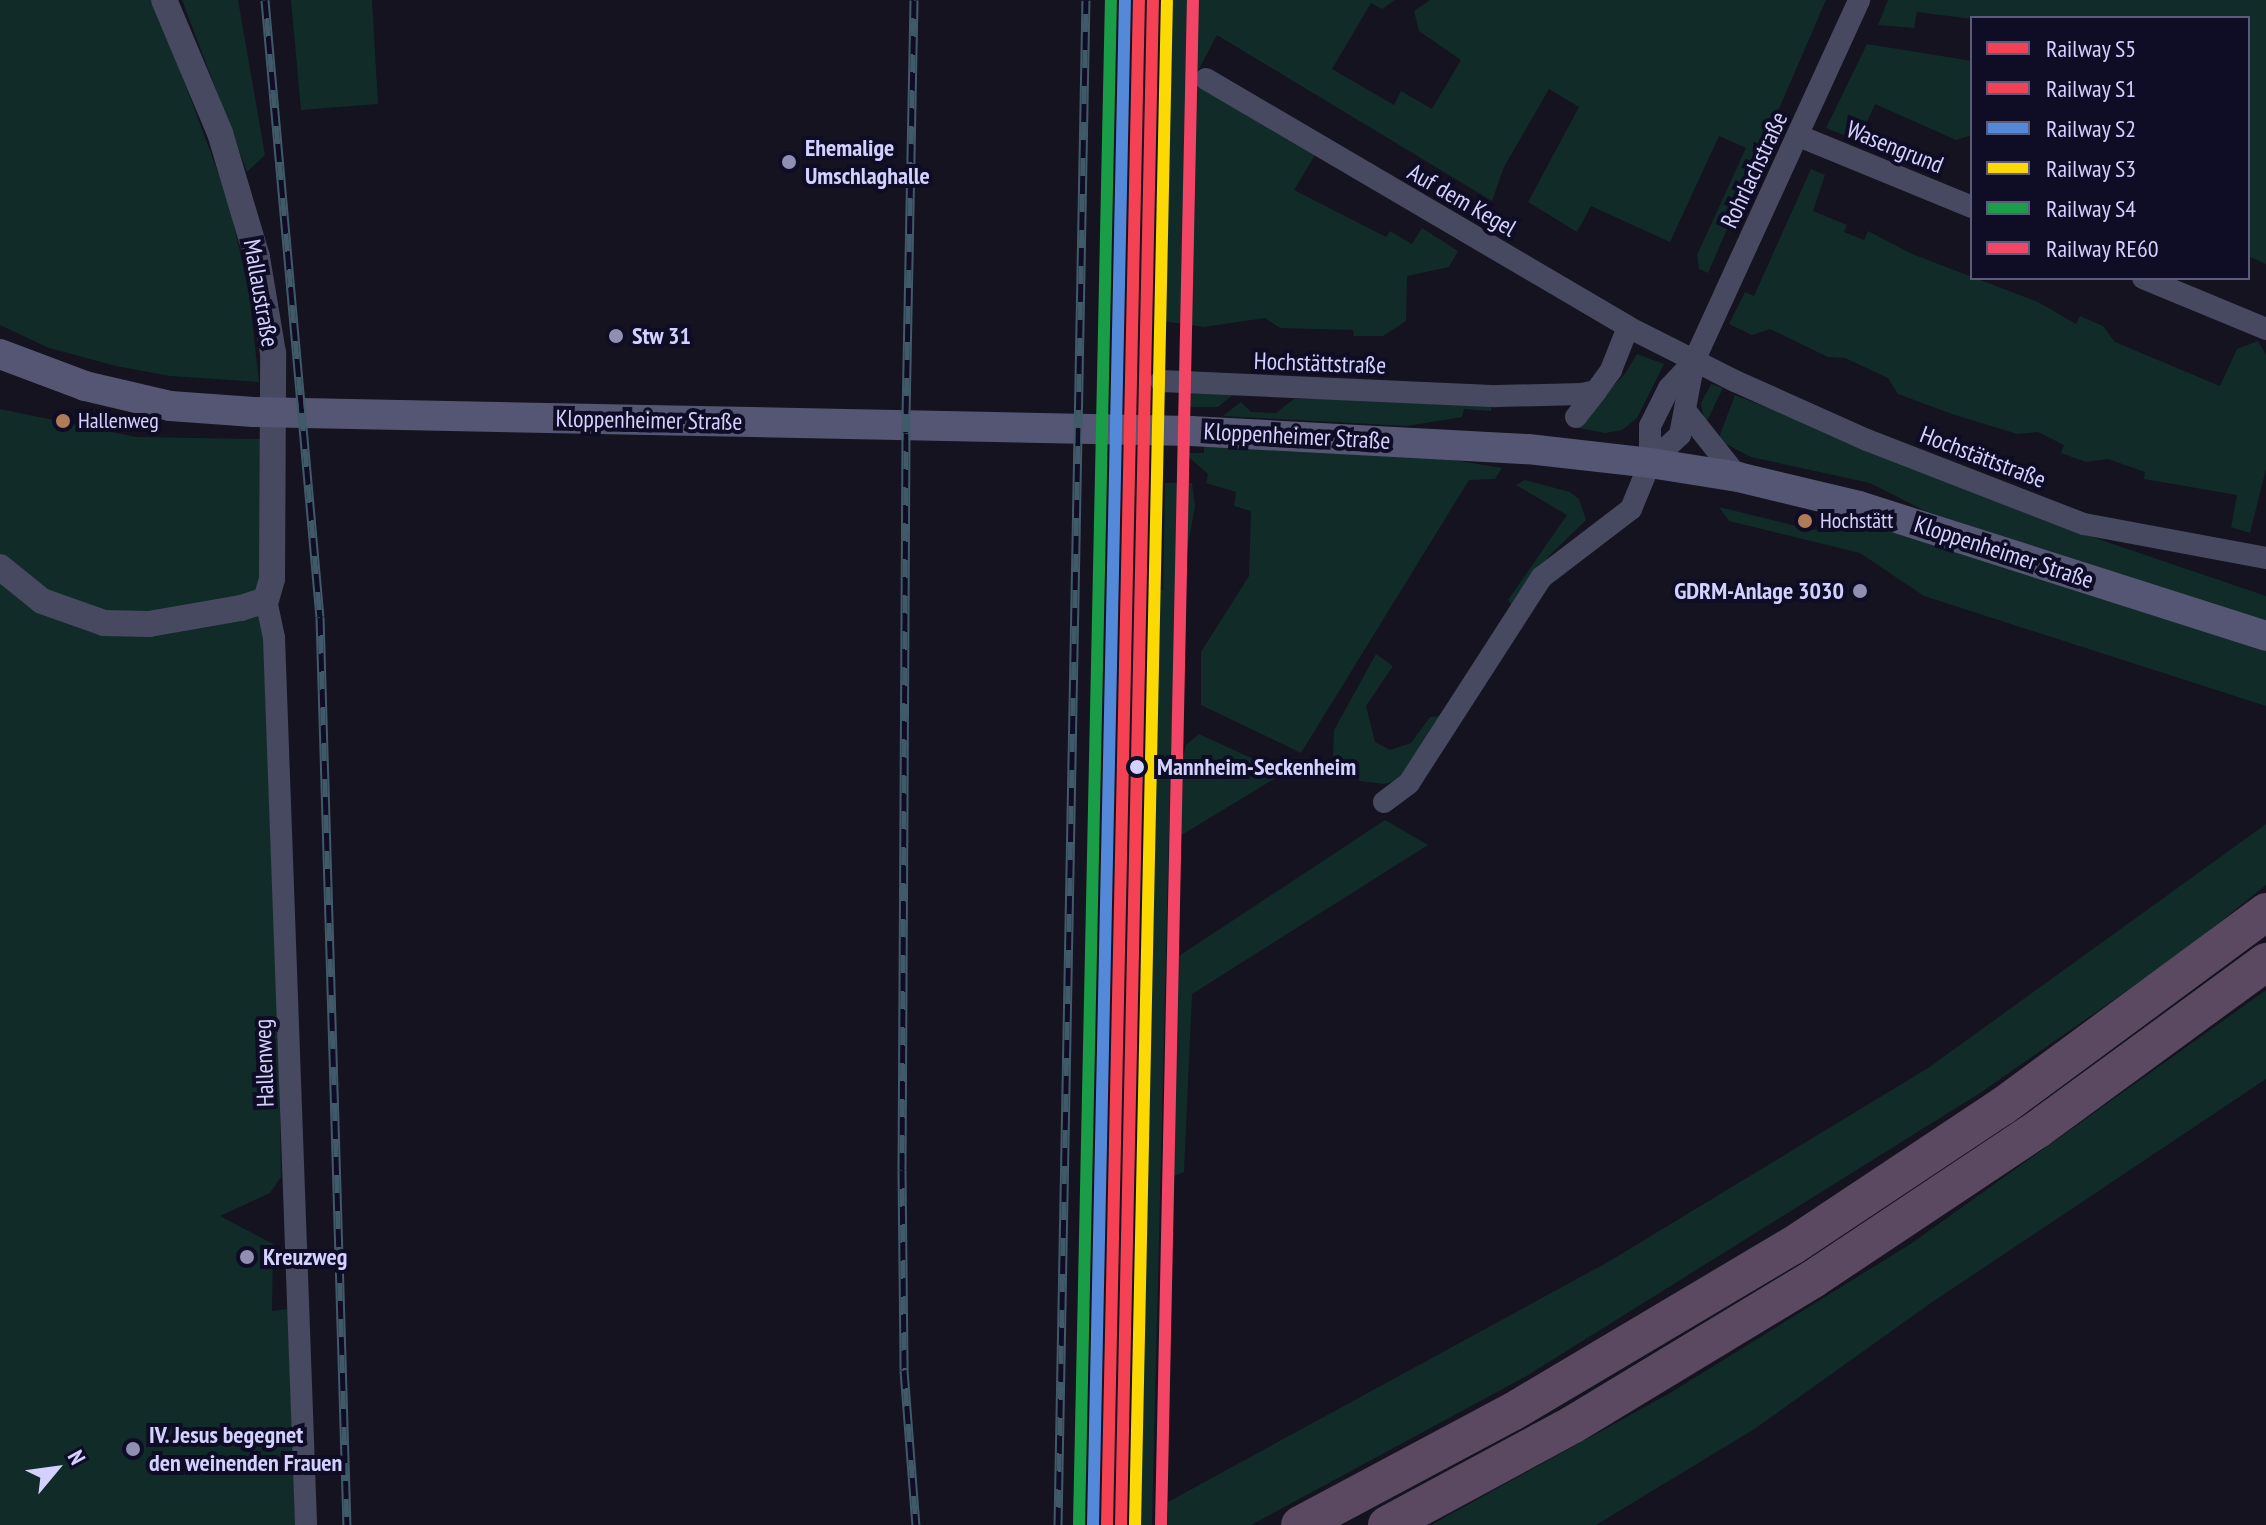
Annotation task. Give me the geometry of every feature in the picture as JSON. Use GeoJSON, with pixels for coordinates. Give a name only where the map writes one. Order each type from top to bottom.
{"type":"FeatureCollection","features":[{"type":"Feature","properties":{"kind":"highway"},"geometry":{"type":"LineString","coordinates":[[1300,1525],[1512,1412],[1792,1246],[2003,1106],[2266,912]]}},
{"type":"Feature","properties":{"kind":"highway"},"geometry":{"type":"LineString","coordinates":[[1387,1525],[1572,1425],[1813,1279],[2038,1129],[2266,962]]}},
{"type":"Feature","properties":{"kind":"main road","name":"Kloppenheimer Straße"},"geometry":{"type":"LineString","coordinates":[[0,354],[85,386],[155,403],[254,412],[1191,431],[1528,449],[1650,463],[1738,477],[1899,518],[2266,636]]}},
{"type":"Feature","properties":{"kind":"street","name":"Mallaustraße"},"geometry":{"type":"LineString","coordinates":[[164,0],[220,133],[257,257],[273,353],[276,466],[272,579],[266,600]]}},
{"type":"Feature","properties":{"kind":"street","name":"Rohrlachstraße"},"geometry":{"type":"LineString","coordinates":[[1650,463],[1650,426],[1669,388],[1694,361],[1859,0]]}},
{"type":"Feature","properties":{"kind":"street","name":"Auf dem Kegel"},"geometry":{"type":"LineString","coordinates":[[1206,79],[1628,327],[1694,361]]}},
{"type":"Feature","properties":{"kind":"street","name":"Wasengrund"},"geometry":{"type":"LineString","coordinates":[[1799,136],[1970,206]]}},
{"type":"Feature","properties":{"kind":"street"},"geometry":{"type":"LineString","coordinates":[[2148,280],[2266,329]]}},
{"type":"Feature","properties":{"kind":"street"},"geometry":{"type":"LineString","coordinates":[[1576,417],[1611,370],[1628,327]]}},
{"type":"Feature","properties":{"kind":"street","name":"Rohrlachstraße"},"geometry":{"type":"LineString","coordinates":[[1650,463],[1680,435],[1688,414],[1694,361]]}},
{"type":"Feature","properties":{"kind":"street","name":"Hochstättstraße"},"geometry":{"type":"LineString","coordinates":[[1694,361],[1867,440],[2084,524],[2266,558]]}},
{"type":"Feature","properties":{"kind":"street","name":"Hochstättstraße"},"geometry":{"type":"LineString","coordinates":[[1161,381],[1540,397],[1596,391]]}},
{"type":"Feature","properties":{"kind":"street"},"geometry":{"type":"LineString","coordinates":[[1688,414],[1738,477]]}},
{"type":"Feature","properties":{"kind":"street"},"geometry":{"type":"LineString","coordinates":[[1384,802],[1409,783],[1542,577],[1631,509],[1650,463]]}},
{"type":"Feature","properties":{"kind":"street"},"geometry":{"type":"LineString","coordinates":[[0,567],[42,601],[104,623],[149,624],[266,600]]}},
{"type":"Feature","properties":{"kind":"street","name":"Hallenweg"},"geometry":{"type":"LineString","coordinates":[[266,600],[274,638],[306,1525]]}},
{"type":"Feature","properties":{"kind":"green space"},"geometry":{"type":"Polygon","coordinates":[[[0,0],[154,0],[229,202],[249,293],[259,382],[170,376],[116,366],[49,348],[0,325],[0,0]]]}},
{"type":"Feature","properties":{"kind":"green space"},"geometry":{"type":"Polygon","coordinates":[[[182,0],[238,0],[265,155],[247,172],[182,0]]]}},
{"type":"Feature","properties":{"kind":"green space"},"geometry":{"type":"Polygon","coordinates":[[[291,0],[372,0],[378,104],[301,110],[291,0]]]}},
{"type":"Feature","properties":{"kind":"green space"},"geometry":{"type":"Polygon","coordinates":[[[1172,0],[1395,0],[1382,9],[1371,3],[1332,69],[1394,105],[1401,91],[1432,109],[1461,60],[1419,31],[1414,11],[1430,0],[1826,0],[1708,273],[1699,269],[1697,255],[1746,148],[1719,136],[1670,242],[1591,206],[1577,232],[1528,202],[1579,107],[1549,89],[1504,167],[1492,201],[1217,35],[1192,82],[1315,155],[1294,190],[1386,237],[1390,231],[1412,244],[1422,228],[1458,251],[1449,267],[1407,276],[1406,321],[1383,336],[1354,336],[1353,330],[1280,328],[1265,318],[1204,327],[1163,321],[1172,0]]]}},
{"type":"Feature","properties":{"kind":"green space"},"geometry":{"type":"Polygon","coordinates":[[[1888,0],[2266,0],[2266,264],[2250,257],[2250,16],[1970,16],[1970,19],[1917,12],[1914,28],[1878,25],[1888,0]]]}},
{"type":"Feature","properties":{"kind":"green space"},"geometry":{"type":"Polygon","coordinates":[[[1867,44],[1970,61],[1970,136],[1956,140],[1875,104],[1863,131],[1849,137],[1826,128],[1867,44]]]}},
{"type":"Feature","properties":{"kind":"green space"},"geometry":{"type":"Polygon","coordinates":[[[1811,169],[1825,175],[1813,211],[1847,225],[1844,232],[1864,240],[1868,231],[1912,254],[1970,276],[1970,280],[1980,280],[2038,302],[2076,324],[2080,316],[2103,326],[2115,342],[2220,386],[2237,349],[2258,341],[2266,355],[2266,469],[2250,533],[2231,527],[2237,495],[2144,479],[2145,472],[2108,459],[2086,462],[2061,453],[2064,445],[2038,432],[2017,434],[1952,414],[1898,394],[1888,378],[1845,358],[1828,357],[1770,329],[1752,335],[1729,324],[1745,292],[1754,296],[1811,169]]]}},
{"type":"Feature","properties":{"kind":"green space"},"geometry":{"type":"Polygon","coordinates":[[[1637,354],[1664,364],[1637,418],[1622,430],[1605,433],[1573,427],[1624,375],[1637,354]]]}},
{"type":"Feature","properties":{"kind":"green space"},"geometry":{"type":"Polygon","coordinates":[[[1711,384],[1723,388],[1705,425],[1701,403],[1711,384]]]}},
{"type":"Feature","properties":{"kind":"green space"},"geometry":{"type":"Polygon","coordinates":[[[1187,393],[1234,394],[1218,407],[1187,407],[1187,393]]]}},
{"type":"Feature","properties":{"kind":"green space"},"geometry":{"type":"Polygon","coordinates":[[[1735,395],[2104,541],[2266,596],[2266,622],[1925,511],[1870,483],[1751,457],[1718,440],[1735,395]]]}},
{"type":"Feature","properties":{"kind":"green space"},"geometry":{"type":"Polygon","coordinates":[[[1294,399],[1492,403],[1491,411],[1464,409],[1462,417],[1407,426],[1223,416],[1241,402],[1251,412],[1276,413],[1294,399]]]}},
{"type":"Feature","properties":{"kind":"green space"},"geometry":{"type":"Polygon","coordinates":[[[0,409],[136,437],[261,439],[269,476],[281,1177],[270,1193],[220,1216],[273,1244],[272,1311],[289,1309],[298,1525],[0,1525],[0,409]]]}},
{"type":"Feature","properties":{"kind":"green space"},"geometry":{"type":"Polygon","coordinates":[[[1204,445],[1441,458],[1502,468],[1495,479],[1469,480],[1301,753],[1201,705],[1201,652],[1249,576],[1251,511],[1234,506],[1236,492],[1206,483],[1208,474],[1184,453],[1204,453],[1204,445]]]}},
{"type":"Feature","properties":{"kind":"green space"},"geometry":{"type":"Polygon","coordinates":[[[1525,480],[1570,492],[1579,499],[1586,520],[1549,556],[1514,608],[1508,600],[1567,515],[1516,485],[1525,480]]]}},
{"type":"Feature","properties":{"kind":"green space"},"geometry":{"type":"Polygon","coordinates":[[[1165,483],[1192,483],[1195,506],[1178,602],[1171,749],[1152,1525],[1133,1525],[1156,591],[1163,590],[1165,483]]]}},
{"type":"Feature","properties":{"kind":"green space"},"geometry":{"type":"Polygon","coordinates":[[[1719,507],[1812,530],[1822,529],[1823,523],[1875,525],[2266,648],[2266,706],[1924,596],[1860,553],[1729,521],[1719,507]]]}},
{"type":"Feature","properties":{"kind":"green space"},"geometry":{"type":"Polygon","coordinates":[[[1376,654],[1393,666],[1366,706],[1375,742],[1390,750],[1411,743],[1430,717],[1441,716],[1400,780],[1384,784],[1360,781],[1333,758],[1334,730],[1376,654]]]}},
{"type":"Feature","properties":{"kind":"green space"},"geometry":{"type":"Polygon","coordinates":[[[1199,734],[1284,773],[1180,836],[1182,760],[1186,745],[1199,734]]]}},
{"type":"Feature","properties":{"kind":"green space"},"geometry":{"type":"Polygon","coordinates":[[[1385,820],[1428,845],[1192,994],[1184,1172],[1171,1177],[1176,958],[1385,820]]]}},
{"type":"Feature","properties":{"kind":"green space"},"geometry":{"type":"Polygon","coordinates":[[[2266,824],[2266,885],[2184,951],[1980,1093],[1523,1378],[1251,1525],[1168,1525],[1168,1502],[1608,1262],[1928,1068],[2266,824]]]}},
{"type":"Feature","properties":{"kind":"green space"},"geometry":{"type":"Polygon","coordinates":[[[2266,990],[2266,1079],[1928,1305],[1756,1428],[1596,1525],[1431,1525],[1670,1393],[1912,1243],[2266,990]]]}},
{"type":"Feature","properties":{"kind":"railway"},"geometry":{"type":"LineString","coordinates":[[265,0],[320,617],[347,1525]]}},
{"type":"Feature","properties":{"kind":"railway"},"geometry":{"type":"LineString","coordinates":[[914,0],[906,433],[902,1170],[904,1370],[916,1525]]}},
{"type":"Feature","properties":{"kind":"railway"},"geometry":{"type":"LineString","coordinates":[[1058,1525],[1086,0]]}},
{"type":"Feature","properties":{"kind":"rail line","name":"S4"},"geometry":{"type":"LineString","coordinates":[[1079,1524],[1111,0]]}},
{"type":"Feature","properties":{"kind":"rail line","name":"S2"},"geometry":{"type":"LineString","coordinates":[[1093,1525],[1125,0]]}},
{"type":"Feature","properties":{"kind":"rail line","name":"S5"},"geometry":{"type":"LineString","coordinates":[[1107,1525],[1139,0]]}},
{"type":"Feature","properties":{"kind":"rail line","name":"S1"},"geometry":{"type":"LineString","coordinates":[[1121,1525],[1153,0]]}},
{"type":"Feature","properties":{"kind":"rail line","name":"S3"},"geometry":{"type":"LineString","coordinates":[[1135,1525],[1167,1]]}},
{"type":"Feature","properties":{"kind":"rail line","name":"RE60"},"geometry":{"type":"LineString","coordinates":[[1161,1525],[1193,1]]}},
{"type":"Feature","properties":{"kind":"place","name":"Ehemalige Umschlaghalle"},"geometry":{"type":"Point","coordinates":[789,162]}},
{"type":"Feature","properties":{"kind":"place","name":"Stw 31"},"geometry":{"type":"Point","coordinates":[616,336]}},
{"type":"Feature","properties":{"kind":"place","name":"Hallenweg"},"geometry":{"type":"Point","coordinates":[63,421]}},
{"type":"Feature","properties":{"kind":"place","name":"Hochstätt"},"geometry":{"type":"Point","coordinates":[1805,521]}},
{"type":"Feature","properties":{"kind":"place","name":"GDRM-Anlage 3030"},"geometry":{"type":"Point","coordinates":[1860,591]}},
{"type":"Feature","properties":{"kind":"place","name":"Mannheim-Seckenheim"},"geometry":{"type":"Point","coordinates":[1137,767]}},
{"type":"Feature","properties":{"kind":"place","name":"Kreuzweg"},"geometry":{"type":"Point","coordinates":[247,1257]}},
{"type":"Feature","properties":{"kind":"place","name":"IV. Jesus begegnet den weinenden Frauen"},"geometry":{"type":"Point","coordinates":[133,1449]}}]}
